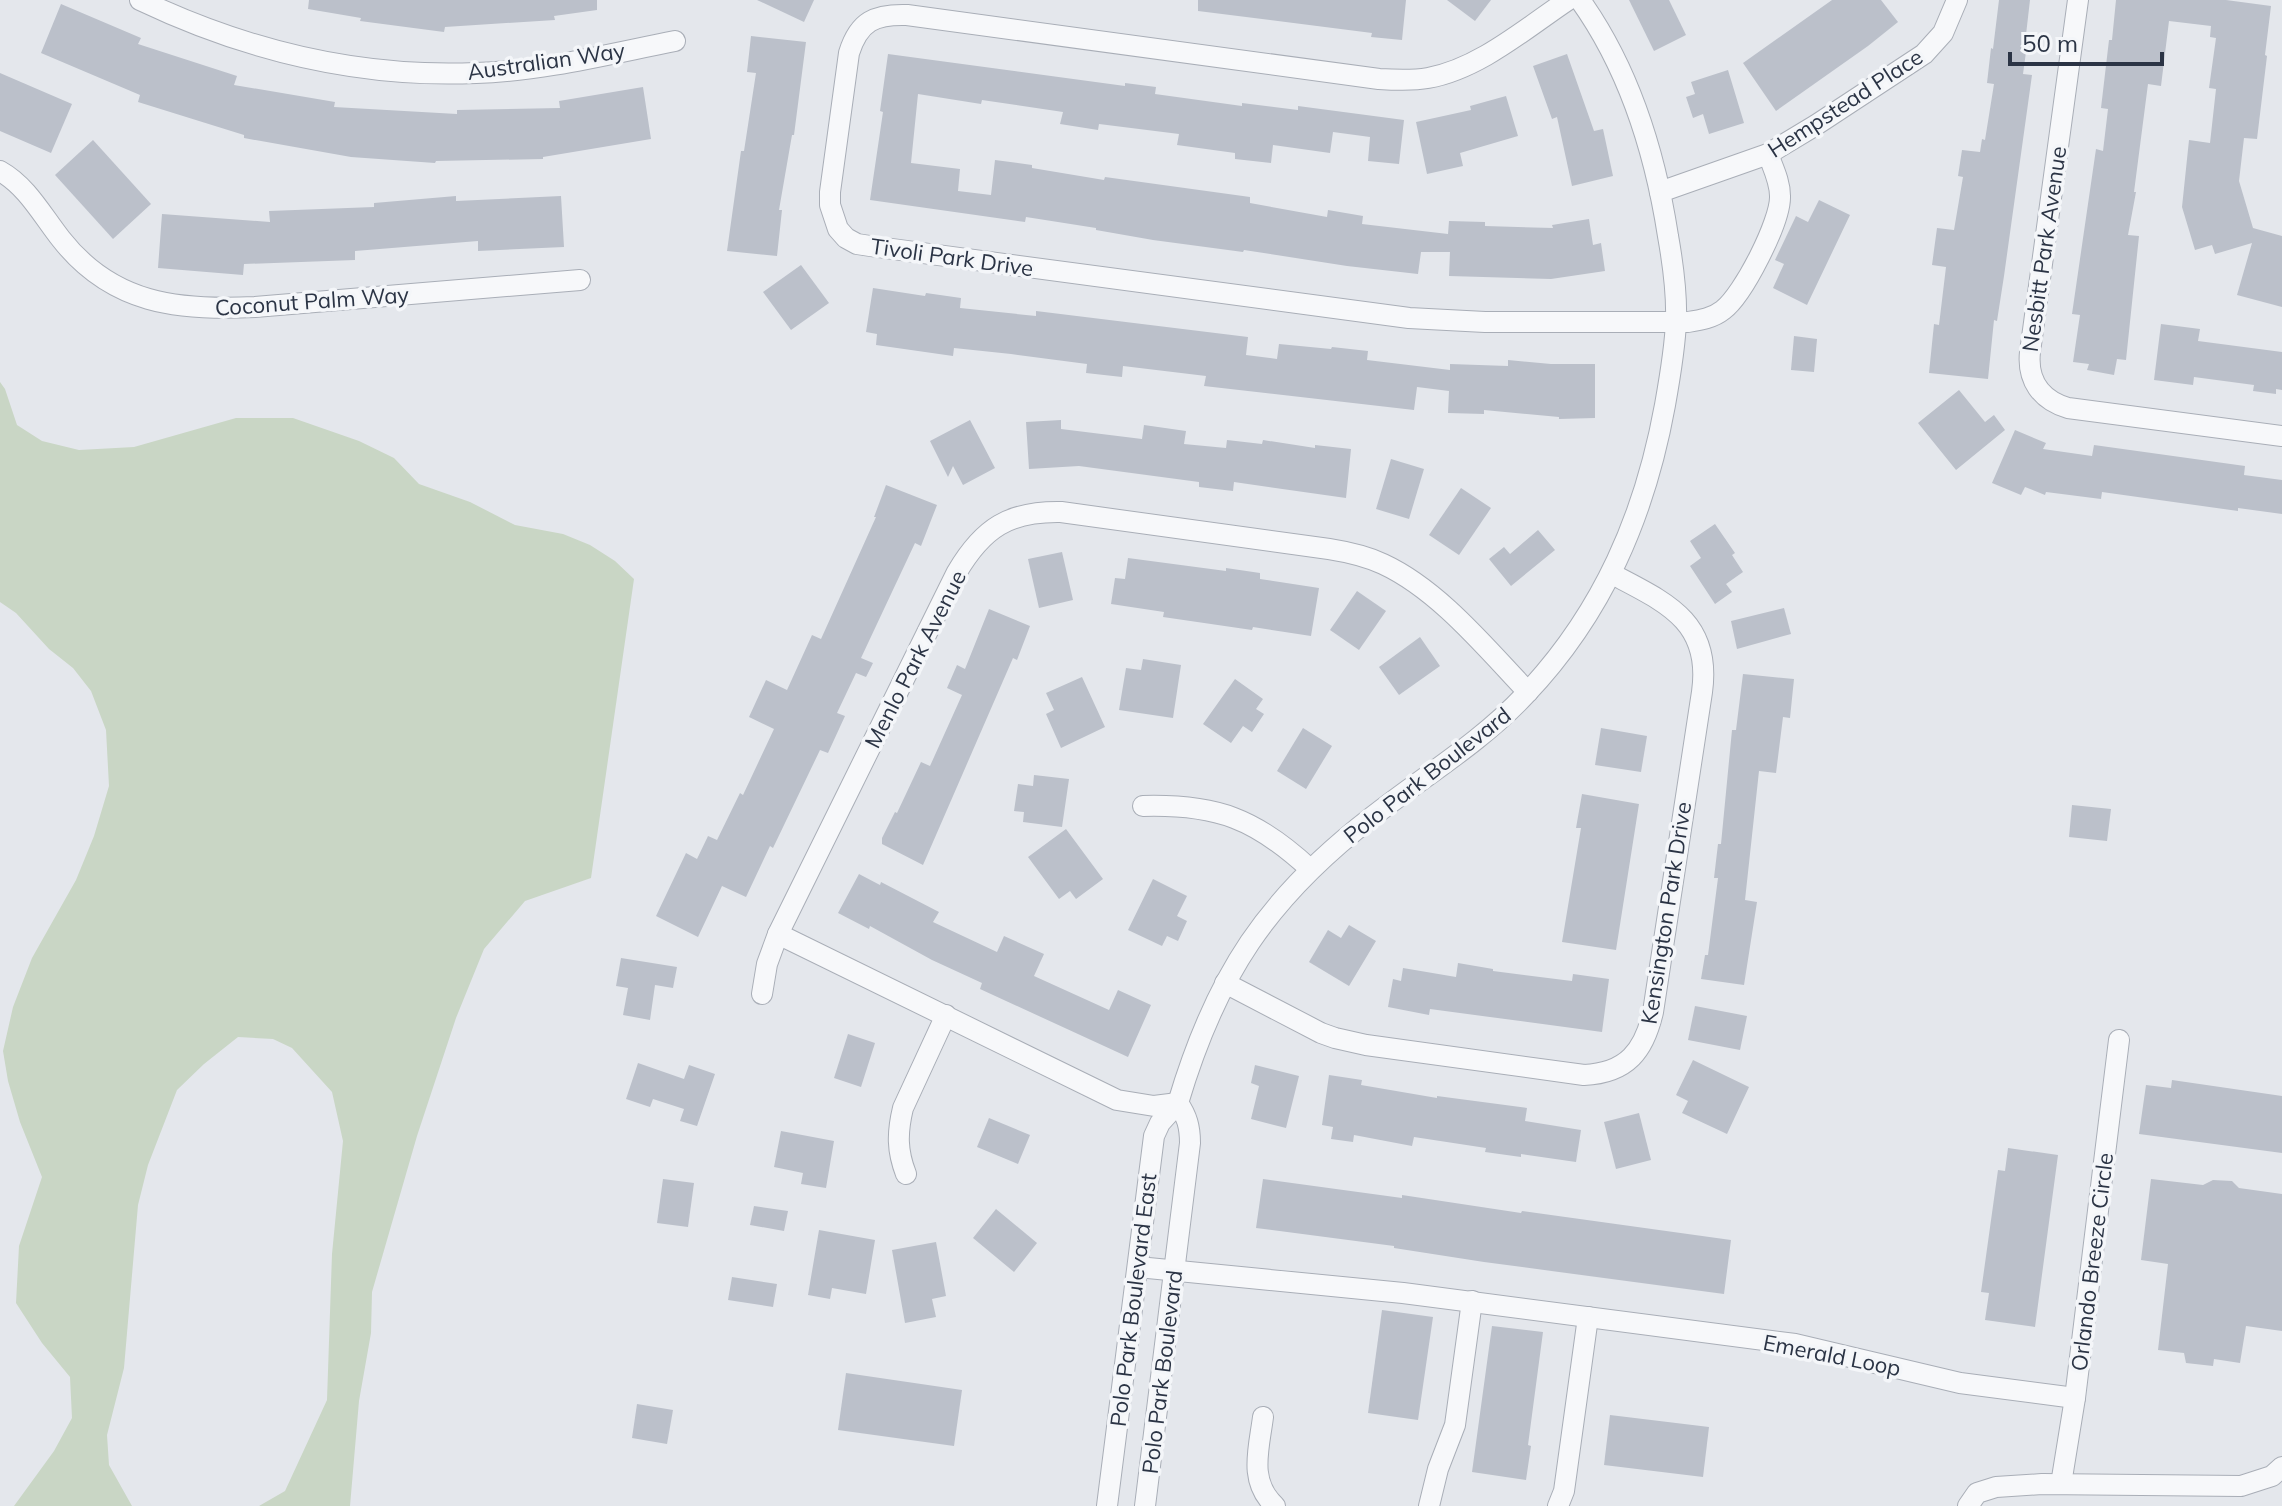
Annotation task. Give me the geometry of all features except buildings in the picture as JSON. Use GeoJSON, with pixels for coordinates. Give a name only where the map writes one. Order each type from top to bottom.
{"type":"FeatureCollection","features":[{"type":"Feature","properties":{"kind":"street","name":"Australian Way"},"geometry":{"type":"LineString","coordinates":[[140,0],[210,31],[280,52],[351,66],[414,73],[505,71],[675,41]]}},
{"type":"Feature","properties":{"kind":"street","name":"Tivoli Park Drive"},"geometry":{"type":"LineString","coordinates":[[1568,0],[1477,61],[1447,74],[1413,80],[1379,79],[907,15],[880,17],[860,29],[849,53],[830,192],[832,218],[846,238],[857,244],[1386,316],[1459,321],[1676,322],[1701,320],[1719,313],[1733,301],[1747,279],[1769,235],[1779,206],[1777,177],[1768,154]]}},
{"type":"Feature","properties":{"kind":"street","name":"Polo Park Boulevard"},"geometry":{"type":"LineString","coordinates":[[1145,1506],[1190,1143],[1186,1114],[1178,1103],[1198,1039],[1225,983],[1268,915],[1310,869],[1372,817],[1477,741],[1528,692],[1577,632],[1612,574],[1652,464],[1669,382],[1676,322],[1673,269],[1649,145],[1626,79],[1580,0]]}},
{"type":"Feature","properties":{"kind":"street","name":"Hempstead Place"},"geometry":{"type":"LineString","coordinates":[[1660,192],[1768,154],[1924,54],[1943,33],[1957,0]]}},
{"type":"Feature","properties":{"kind":"street","name":"Nesbitt Park Avenue"},"geometry":{"type":"LineString","coordinates":[[2078,0],[2030,352],[2033,380],[2051,401],[2068,408],[2282,436]]}},
{"type":"Feature","properties":{"kind":"street","name":"Coconut Palm Way"},"geometry":{"type":"LineString","coordinates":[[0,171],[22,187],[63,241],[90,269],[125,291],[165,304],[208,308],[255,307],[580,280]]}},
{"type":"Feature","properties":{"kind":"street","name":"Menlo Park Avenue"},"geometry":{"type":"LineString","coordinates":[[762,994],[767,964],[778,934],[957,572],[979,540],[1007,520],[1043,511],[1061,512],[1363,556],[1394,569],[1442,605],[1528,692]]}},
{"type":"Feature","properties":{"kind":"street","name":"Kensington Park Drive"},"geometry":{"type":"LineString","coordinates":[[1225,983],[1321,1033],[1366,1045],[1584,1075],[1611,1071],[1635,1055],[1644,1042],[1653,1012],[1702,692],[1703,668],[1699,644],[1686,621],[1654,596],[1612,574]]}},
{"type":"Feature","properties":{"kind":"street"},"geometry":{"type":"LineString","coordinates":[[1143,806],[1190,808],[1240,819],[1273,837],[1310,869]]}},
{"type":"Feature","properties":{"kind":"street"},"geometry":{"type":"LineString","coordinates":[[778,934],[1117,1100],[1154,1106],[1178,1103]]}},
{"type":"Feature","properties":{"kind":"street"},"geometry":{"type":"LineString","coordinates":[[906,1174],[899,1150],[903,1108],[946,1015]]}},
{"type":"Feature","properties":{"kind":"street","name":"Orlando Breeze Circle"},"geometry":{"type":"LineString","coordinates":[[2061,1484],[2075,1398],[2119,1040]]}},
{"type":"Feature","properties":{"kind":"street"},"geometry":{"type":"LineString","coordinates":[[1129,1103],[1141,1112],[1154,1136]]}},
{"type":"Feature","properties":{"kind":"street","name":"Polo Park Boulevard East"},"geometry":{"type":"LineString","coordinates":[[1107,1506],[1154,1136],[1160,1123],[1178,1103]]}},
{"type":"Feature","properties":{"kind":"street","name":"Emerald Loop"},"geometry":{"type":"LineString","coordinates":[[1138,1267],[1472,1301],[1795,1344],[1960,1383],[2075,1398]]}},
{"type":"Feature","properties":{"kind":"street"},"geometry":{"type":"LineString","coordinates":[[1429,1506],[1438,1469],[1455,1425],[1472,1301]]}},
{"type":"Feature","properties":{"kind":"street"},"geometry":{"type":"LineString","coordinates":[[1558,1506],[1564,1491],[1588,1317]]}},
{"type":"Feature","properties":{"kind":"street"},"geometry":{"type":"LineString","coordinates":[[1263,1417],[1258,1482],[1275,1506]]}},
{"type":"Feature","properties":{"kind":"street"},"geometry":{"type":"LineString","coordinates":[[1117,1430],[1154,1434]]}},
{"type":"Feature","properties":{"kind":"street"},"geometry":{"type":"LineString","coordinates":[[1968,1506],[1977,1493],[1996,1487],[2061,1484],[2241,1486],[2272,1476],[2282,1467]]}},
{"type":"Feature","properties":{"kind":"green space"},"geometry":{"type":"Polygon","coordinates":[[[0,382],[17,425],[42,441],[79,450],[134,447],[236,418],[293,418],[359,441],[394,458],[419,484],[470,502],[515,525],[563,534],[590,545],[615,561],[634,579],[591,878],[525,901],[484,949],[456,1018],[417,1136],[372,1292],[371,1333],[359,1401],[350,1506],[259,1506],[285,1491],[327,1400],[332,1254],[343,1141],[332,1092],[292,1048],[273,1039],[238,1037],[177,1090],[148,1165],[138,1205],[124,1368],[107,1435],[109,1465],[132,1506],[14,1506],[54,1451],[72,1418],[70,1377],[42,1343],[16,1303],[19,1246],[42,1177],[20,1122],[3,1051],[13,1007],[32,958],[76,880],[94,836],[109,786],[106,730],[91,691],[73,668],[49,649],[16,613],[0,602],[0,382]]]}}]}
